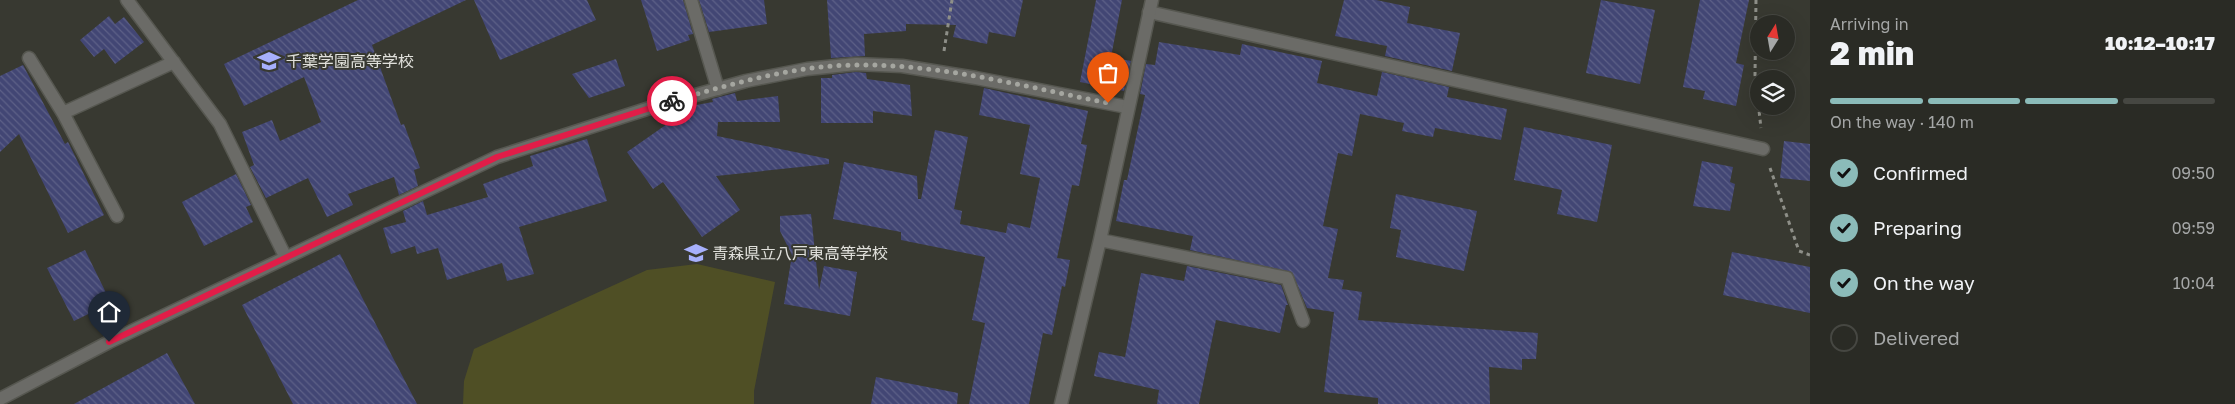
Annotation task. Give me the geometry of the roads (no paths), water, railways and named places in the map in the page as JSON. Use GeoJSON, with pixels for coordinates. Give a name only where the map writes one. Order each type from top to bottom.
{"type":"FeatureCollection","features":[{"type":"Feature","properties":{"kind":"street"},"geometry":{"type":"LineString","coordinates":[[127,0],[220,124],[285,256]]}},
{"type":"Feature","properties":{"kind":"street"},"geometry":{"type":"LineString","coordinates":[[691,0],[718,89]]}},
{"type":"Feature","properties":{"kind":"street"},"geometry":{"type":"LineString","coordinates":[[1060,404],[1100,240],[1127,107],[1151,6],[1763,148]]}},
{"type":"Feature","properties":{"kind":"street"},"geometry":{"type":"LineString","coordinates":[[29,58],[62,113],[117,216]]}},
{"type":"Feature","properties":{"kind":"street"},"geometry":{"type":"LineString","coordinates":[[62,113],[174,62]]}},
{"type":"Feature","properties":{"kind":"street"},"geometry":{"type":"LineString","coordinates":[[0,399],[109,342],[285,256],[497,157],[718,89],[807,69],[856,64],[902,66],[1127,107]]}},
{"type":"Feature","properties":{"kind":"street"},"geometry":{"type":"LineString","coordinates":[[1100,240],[1287,278],[1303,321]]}},
{"type":"Feature","properties":{"kind":"place","name":"千葉学園高等学校"},"geometry":{"type":"Point","coordinates":[269,61]}},
{"type":"Feature","properties":{"kind":"place","name":"青森県立八戸東高等学校"},"geometry":{"type":"Point","coordinates":[696,253]}}]}
